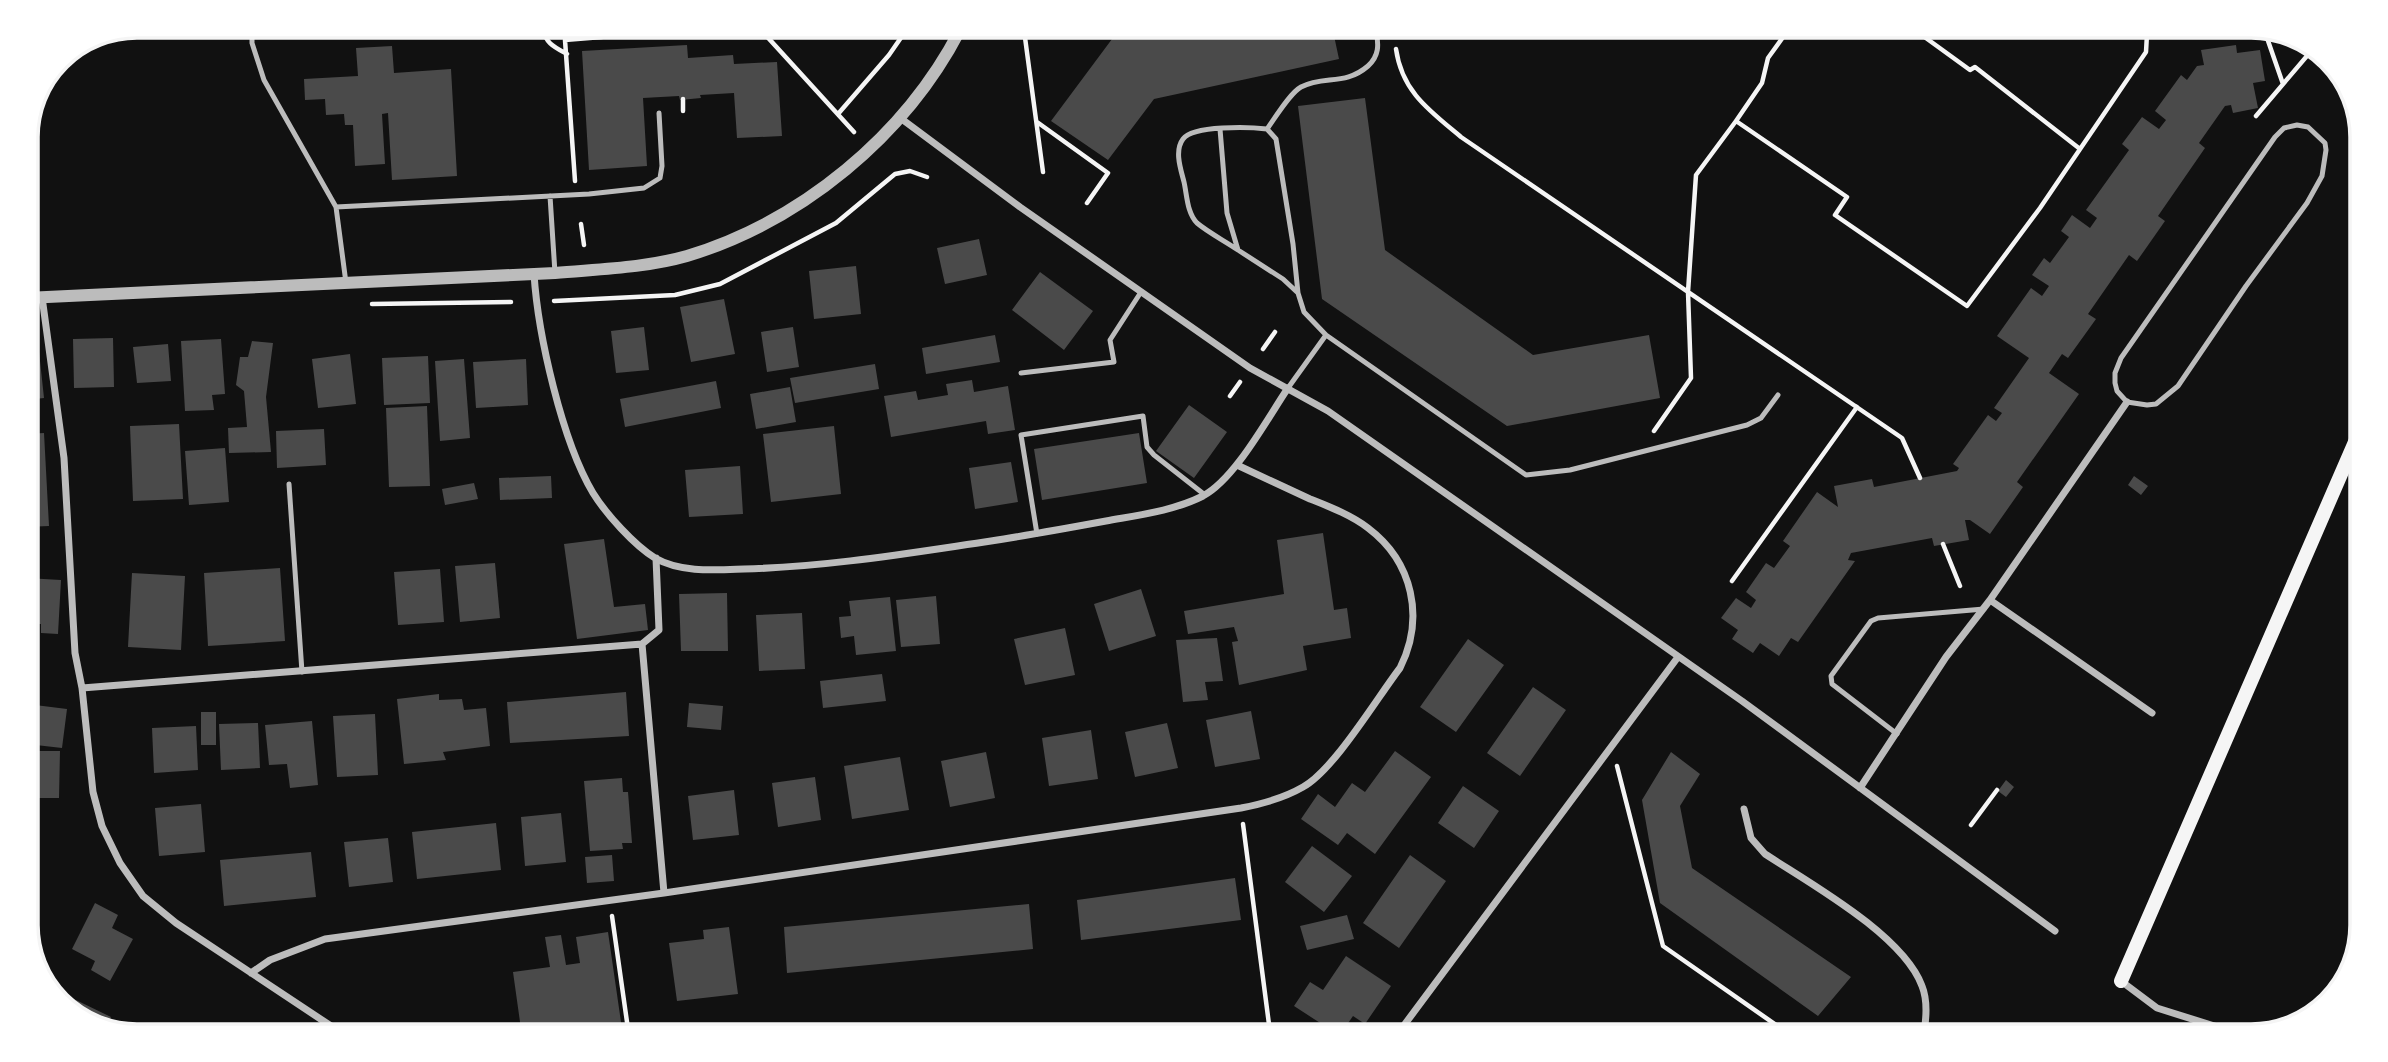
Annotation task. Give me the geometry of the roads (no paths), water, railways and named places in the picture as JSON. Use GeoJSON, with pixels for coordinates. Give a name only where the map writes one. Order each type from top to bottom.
{"type":"FeatureCollection","features":[{"type":"Feature","properties":{"kind":"main road"},"geometry":{"type":"LineString","coordinates":[[2121,981],[2349,455]]}},
{"type":"Feature","properties":{"kind":"street"},"geometry":{"type":"LineString","coordinates":[[39,297],[555,273],[663,261],[719,244],[773,220],[846,171],[870,150],[927,83],[955,38]]}},
{"type":"Feature","properties":{"kind":"street"},"geometry":{"type":"LineString","coordinates":[[899,117],[1020,207],[1250,368],[1328,411],[1742,701],[2055,931]]}},
{"type":"Feature","properties":{"kind":"street"},"geometry":{"type":"LineString","coordinates":[[534,274],[536,302],[551,371],[579,464],[594,494],[637,543],[656,558],[683,567],[712,570],[772,569],[861,561],[1037,534],[1152,513],[1180,505],[1205,495],[1226,478],[1288,388]]}},
{"type":"Feature","properties":{"kind":"street"},"geometry":{"type":"LineString","coordinates":[[42,297],[64,458],[75,653],[82,688],[93,792],[102,826],[120,863],[143,896],[176,923],[328,1024]]}},
{"type":"Feature","properties":{"kind":"street"},"geometry":{"type":"LineString","coordinates":[[1860,788],[1946,657],[1984,609],[2127,402]]}},
{"type":"Feature","properties":{"kind":"street"},"geometry":{"type":"LineString","coordinates":[[251,973],[270,960],[325,939],[664,893],[1241,808],[1267,803],[1305,787],[1328,766],[1400,668],[1408,652],[1414,615],[1412,593],[1403,569],[1390,548],[1369,528],[1237,464]]}},
{"type":"Feature","properties":{"kind":"street"},"geometry":{"type":"LineString","coordinates":[[82,688],[642,644],[659,630],[656,558]]}},
{"type":"Feature","properties":{"kind":"street"},"geometry":{"type":"LineString","coordinates":[[1990,600],[2152,713]]}},
{"type":"Feature","properties":{"kind":"street"},"geometry":{"type":"LineString","coordinates":[[642,644],[664,893]]}},
{"type":"Feature","properties":{"kind":"street"},"geometry":{"type":"LineString","coordinates":[[1405,1024],[1678,657]]}},
{"type":"Feature","properties":{"kind":"street"},"geometry":{"type":"LineString","coordinates":[[1744,809],[1751,838],[1765,854],[1885,935],[1910,965],[1923,986],[1927,1012],[1925,1024]]}},
{"type":"Feature","properties":{"kind":"street"},"geometry":{"type":"LineString","coordinates":[[2121,981],[2157,1008],[2208,1024]]}},
{"type":"Feature","properties":{"kind":"lane"},"geometry":{"type":"LineString","coordinates":[[252,38],[264,80],[336,207],[346,284]]}},
{"type":"Feature","properties":{"kind":"lane"},"geometry":{"type":"LineString","coordinates":[[1267,129],[1301,86],[1349,78],[1362,71],[1377,51],[1376,38]]}},
{"type":"Feature","properties":{"kind":"lane"},"geometry":{"type":"LineString","coordinates":[[336,207],[576,195],[644,188],[660,178],[663,166],[659,113]]}},
{"type":"Feature","properties":{"kind":"lane"},"geometry":{"type":"LineString","coordinates":[[2297,125],[2308,127],[2325,143],[2326,150],[2322,176],[2314,190],[2178,386],[2156,404],[2127,402],[2117,391],[2115,383],[2115,373],[2121,358],[2275,137],[2284,128],[2297,125]]}},
{"type":"Feature","properties":{"kind":"lane"},"geometry":{"type":"LineString","coordinates":[[1220,129],[1227,213],[1238,250]]}},
{"type":"Feature","properties":{"kind":"lane"},"geometry":{"type":"LineString","coordinates":[[1298,293],[1283,279],[1197,222],[1190,213],[1179,159],[1180,145],[1183,138],[1190,133],[1220,129],[1267,129],[1276,139],[1298,293],[1304,312],[1326,335],[1526,475],[1570,470],[1747,425],[1761,418],[1778,395]]}},
{"type":"Feature","properties":{"kind":"lane"},"geometry":{"type":"LineString","coordinates":[[550,196],[555,273]]}},
{"type":"Feature","properties":{"kind":"lane"},"geometry":{"type":"LineString","coordinates":[[1021,373],[1114,362],[1110,340],[1141,292]]}},
{"type":"Feature","properties":{"kind":"lane"},"geometry":{"type":"LineString","coordinates":[[1288,388],[1326,335]]}},
{"type":"Feature","properties":{"kind":"lane"},"geometry":{"type":"LineString","coordinates":[[1037,534],[1021,435],[1143,415],[1147,447],[1205,495]]}},
{"type":"Feature","properties":{"kind":"lane"},"geometry":{"type":"LineString","coordinates":[[2344,468],[2349,464]]}},
{"type":"Feature","properties":{"kind":"lane"},"geometry":{"type":"LineString","coordinates":[[289,484],[302,672]]}},
{"type":"Feature","properties":{"kind":"lane"},"geometry":{"type":"LineString","coordinates":[[1897,734],[1832,684],[1831,676],[1866,625],[1878,618],[1984,609]]}}]}
